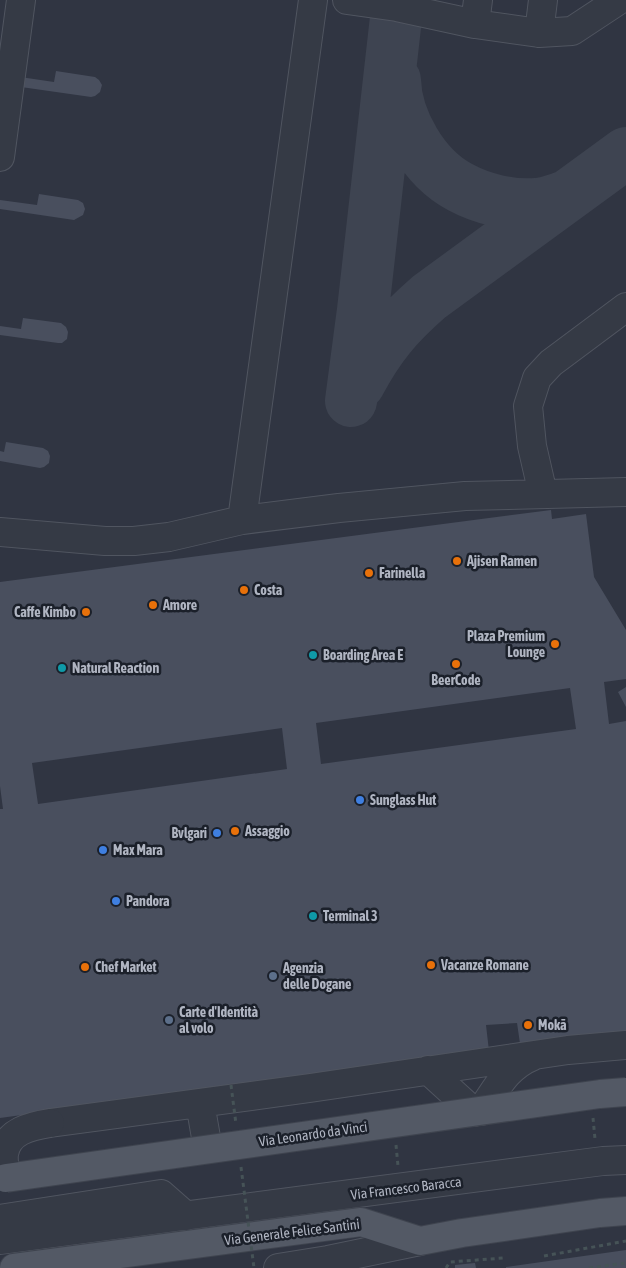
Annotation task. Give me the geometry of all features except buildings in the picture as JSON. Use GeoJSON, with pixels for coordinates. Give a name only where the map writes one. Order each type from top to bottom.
{"type":"FeatureCollection","features":[{"type":"Feature","properties":{"kind":"main road","name":"Via Leonardo da Vinci"},"geometry":{"type":"LineString","coordinates":[[2,1177],[600,1094],[626,1092]]}},
{"type":"Feature","properties":{"kind":"main road","name":"Via Generale Felice Santini"},"geometry":{"type":"LineString","coordinates":[[14,1268],[361,1222],[420,1241],[462,1233],[626,1211]]}},
{"type":"Feature","properties":{"kind":"lane"},"geometry":{"type":"LineString","coordinates":[[0,157],[21,0]]}},
{"type":"Feature","properties":{"kind":"lane"},"geometry":{"type":"LineString","coordinates":[[242,520],[313,0]]}},
{"type":"Feature","properties":{"kind":"lane"},"geometry":{"type":"LineString","coordinates":[[347,0],[476,12],[538,33],[572,31],[619,0]]}},
{"type":"Feature","properties":{"kind":"lane"},"geometry":{"type":"LineString","coordinates":[[538,33],[543,0]]}},
{"type":"Feature","properties":{"kind":"lane"},"geometry":{"type":"LineString","coordinates":[[543,494],[532,446],[528,406],[537,378],[552,363],[626,307]]}},
{"type":"Feature","properties":{"kind":"lane"},"geometry":{"type":"LineString","coordinates":[[0,532],[105,541],[134,541],[169,537],[242,520],[339,508],[465,496],[626,492]]}},
{"type":"Feature","properties":{"kind":"lane"},"geometry":{"type":"LineString","coordinates":[[2,1177],[4,1153],[9,1143],[16,1133],[29,1127],[536,1054],[626,1045]]}},
{"type":"Feature","properties":{"kind":"lane"},"geometry":{"type":"LineString","coordinates":[[428,1070],[477,1112],[509,1070],[536,1054]]}},
{"type":"Feature","properties":{"kind":"lane"},"geometry":{"type":"LineString","coordinates":[[200,1103],[208,1149]]}},
{"type":"Feature","properties":{"kind":"lane","name":"Via Francesco Baracca"},"geometry":{"type":"LineString","coordinates":[[0,1240],[626,1160]]}},
{"type":"Feature","properties":{"kind":"lane"},"geometry":{"type":"LineString","coordinates":[[0,1219],[161,1194],[186,1216]]}},
{"type":"Feature","properties":{"kind":"lane"},"geometry":{"type":"LineString","coordinates":[[278,1268],[420,1241]]}},
{"type":"Feature","properties":{"kind":"path"},"geometry":{"type":"LineString","coordinates":[[231,1085],[237,1133]]}},
{"type":"Feature","properties":{"kind":"path"},"geometry":{"type":"LineString","coordinates":[[241,1162],[254,1268]]}},
{"type":"Feature","properties":{"kind":"path"},"geometry":{"type":"LineString","coordinates":[[544,1256],[626,1241]]}},
{"type":"Feature","properties":{"kind":"path"},"geometry":{"type":"LineString","coordinates":[[446,1268],[450,1262],[502,1258]]}},
{"type":"Feature","properties":{"kind":"path"},"geometry":{"type":"LineString","coordinates":[[462,1262],[462,1268]]}},
{"type":"Feature","properties":{"kind":"path"},"geometry":{"type":"LineString","coordinates":[[589,1268],[626,1263]]}},
{"type":"Feature","properties":{"kind":"shaded area"},"geometry":{"type":"Polygon","coordinates":[[[0,0],[626,0],[626,1268],[0,1268],[0,0]]]}},
{"type":"Feature","properties":{"kind":"taxiway"},"geometry":{"type":"LineString","coordinates":[[351,401],[398,0]]}},
{"type":"Feature","properties":{"kind":"taxiway"},"geometry":{"type":"LineString","coordinates":[[395,80],[401,111],[414,141],[435,168],[447,179],[478,195],[507,203],[537,204],[567,196]]}},
{"type":"Feature","properties":{"kind":"taxiway"},"geometry":{"type":"LineString","coordinates":[[359,384],[389,337],[429,297],[626,153]]}},
{"type":"Feature","properties":{"kind":"place","name":"Ajisen Ramen"},"geometry":{"type":"Point","coordinates":[457,561]}},
{"type":"Feature","properties":{"kind":"place","name":"Farinella"},"geometry":{"type":"Point","coordinates":[369,573]}},
{"type":"Feature","properties":{"kind":"place","name":"Costa"},"geometry":{"type":"Point","coordinates":[244,590]}},
{"type":"Feature","properties":{"kind":"place","name":"Amore"},"geometry":{"type":"Point","coordinates":[153,605]}},
{"type":"Feature","properties":{"kind":"place","name":"Caffe Kimbo"},"geometry":{"type":"Point","coordinates":[86,612]}},
{"type":"Feature","properties":{"kind":"place","name":"Plaza Premium Lounge"},"geometry":{"type":"Point","coordinates":[555,644]}},
{"type":"Feature","properties":{"kind":"place","name":"Boarding Area E"},"geometry":{"type":"Point","coordinates":[313,655]}},
{"type":"Feature","properties":{"kind":"place","name":"BeerCode"},"geometry":{"type":"Point","coordinates":[456,664]}},
{"type":"Feature","properties":{"kind":"place","name":"Natural Reaction"},"geometry":{"type":"Point","coordinates":[62,668]}},
{"type":"Feature","properties":{"kind":"place","name":"Sunglass Hut"},"geometry":{"type":"Point","coordinates":[360,800]}},
{"type":"Feature","properties":{"kind":"place","name":"Assaggio"},"geometry":{"type":"Point","coordinates":[235,831]}},
{"type":"Feature","properties":{"kind":"place","name":"Bvlgari"},"geometry":{"type":"Point","coordinates":[217,833]}},
{"type":"Feature","properties":{"kind":"place","name":"Max Mara"},"geometry":{"type":"Point","coordinates":[103,850]}},
{"type":"Feature","properties":{"kind":"place","name":"Pandora"},"geometry":{"type":"Point","coordinates":[116,901]}},
{"type":"Feature","properties":{"kind":"place","name":"Terminal 3"},"geometry":{"type":"Point","coordinates":[313,916]}},
{"type":"Feature","properties":{"kind":"place","name":"Vacanze Romane"},"geometry":{"type":"Point","coordinates":[431,965]}},
{"type":"Feature","properties":{"kind":"place","name":"Chef Market"},"geometry":{"type":"Point","coordinates":[85,967]}},
{"type":"Feature","properties":{"kind":"place","name":"Agenzia delle Dogane"},"geometry":{"type":"Point","coordinates":[273,976]}},
{"type":"Feature","properties":{"kind":"place","name":"Carte d'Identità al volo"},"geometry":{"type":"Point","coordinates":[169,1020]}},
{"type":"Feature","properties":{"kind":"place","name":"Mokā"},"geometry":{"type":"Point","coordinates":[528,1025]}}]}
